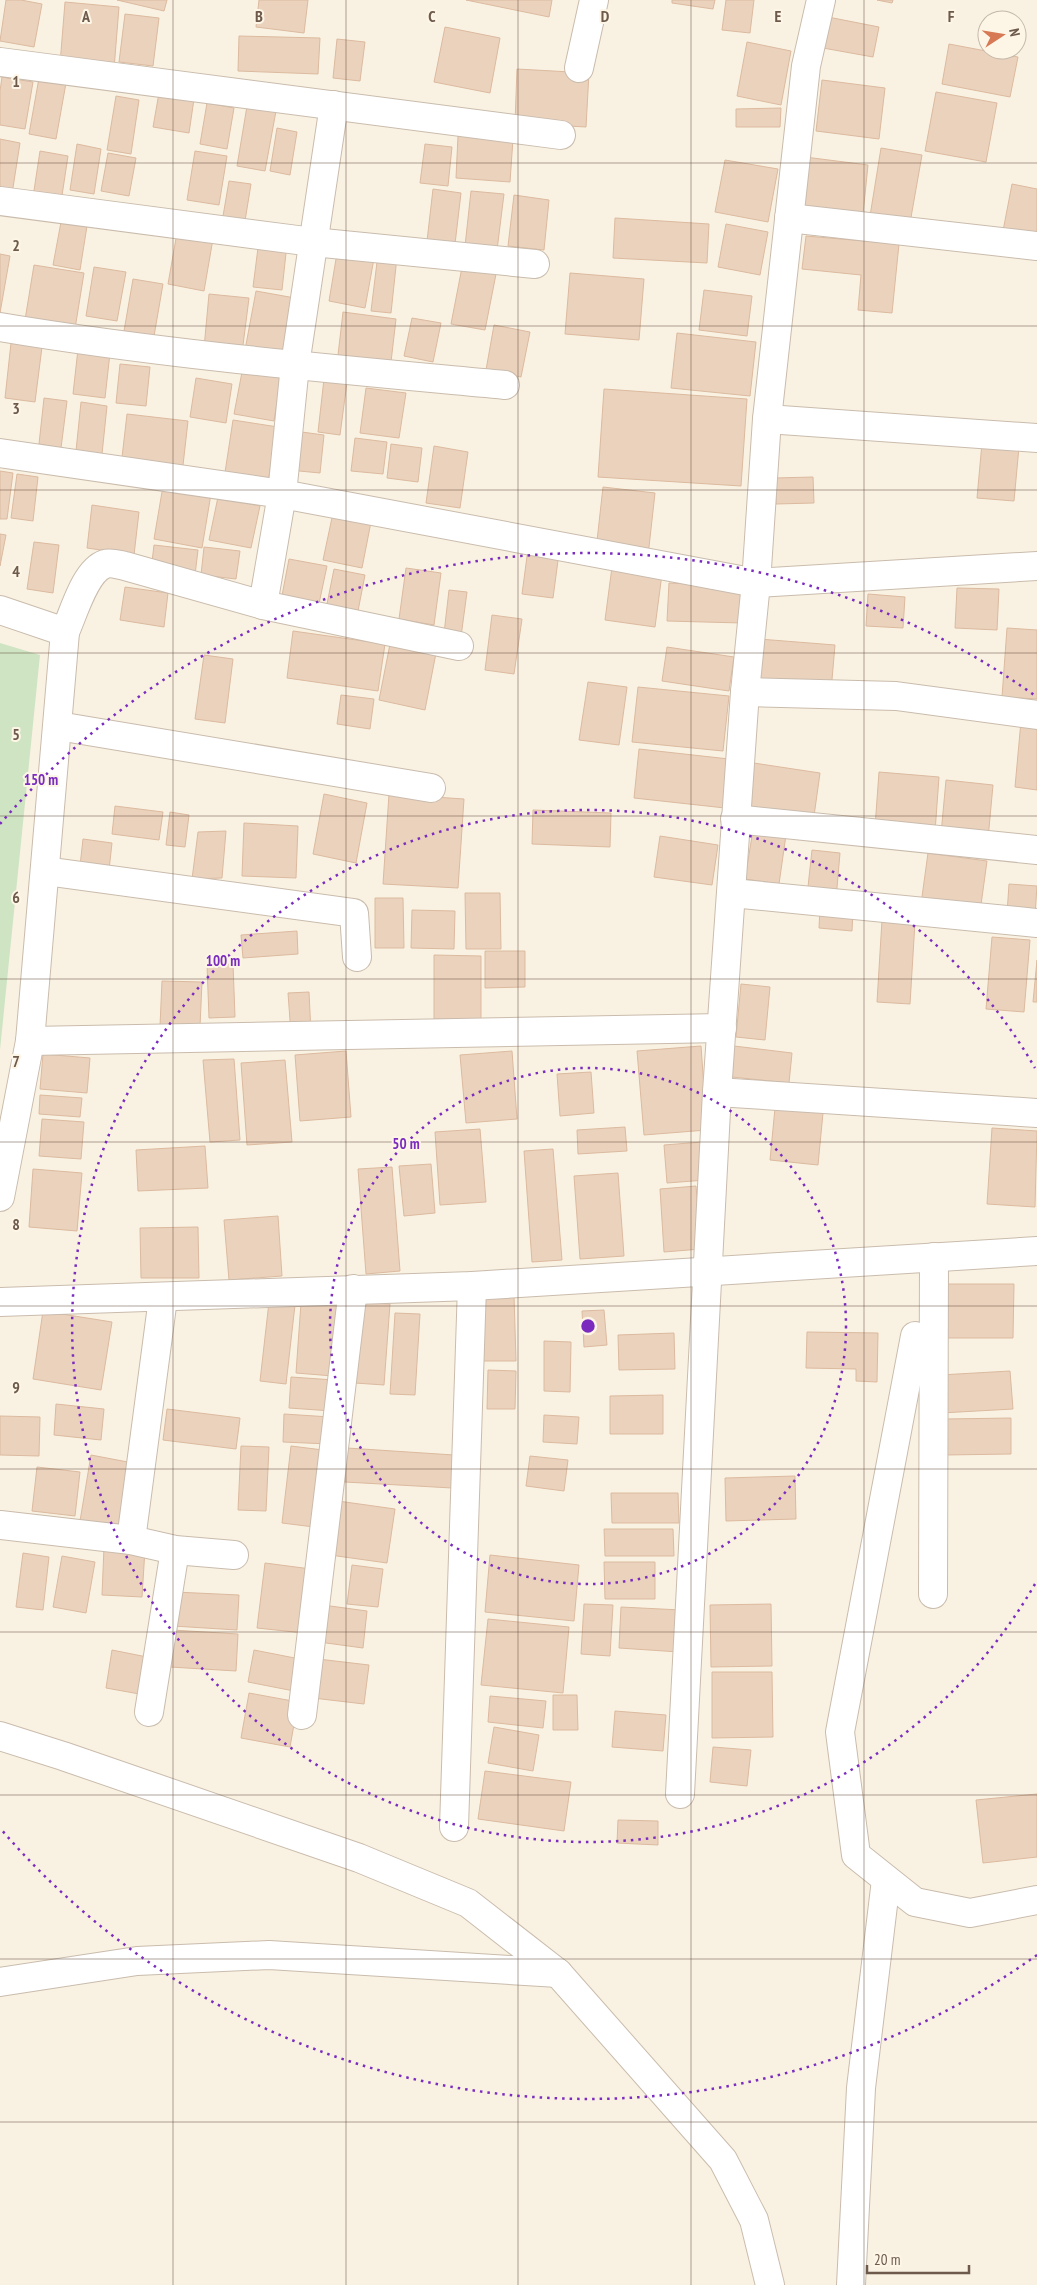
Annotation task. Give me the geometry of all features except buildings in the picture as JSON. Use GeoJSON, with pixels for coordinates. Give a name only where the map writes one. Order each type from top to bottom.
{"type":"FeatureCollection","features":[{"type":"Feature","properties":{"kind":"street"},"geometry":{"type":"LineString","coordinates":[[579,68],[594,0]]}},
{"type":"Feature","properties":{"kind":"street"},"geometry":{"type":"LineString","coordinates":[[680,1794],[709,1273],[717,1092],[732,893],[735,819],[756,583],[767,419],[806,66],[821,0]]}},
{"type":"Feature","properties":{"kind":"street"},"geometry":{"type":"LineString","coordinates":[[0,62],[561,135]]}},
{"type":"Feature","properties":{"kind":"street"},"geometry":{"type":"LineString","coordinates":[[263,605],[282,494],[295,365],[334,105]]}},
{"type":"Feature","properties":{"kind":"street"},"geometry":{"type":"LineString","coordinates":[[0,201],[313,242],[536,264]]}},
{"type":"Feature","properties":{"kind":"street"},"geometry":{"type":"LineString","coordinates":[[789,218],[1037,246]]}},
{"type":"Feature","properties":{"kind":"street"},"geometry":{"type":"LineString","coordinates":[[0,327],[62,338],[295,365],[505,385]]}},
{"type":"Feature","properties":{"kind":"street"},"geometry":{"type":"LineString","coordinates":[[767,419],[1037,438]]}},
{"type":"Feature","properties":{"kind":"street"},"geometry":{"type":"LineString","coordinates":[[0,453],[282,494],[756,583],[1037,566]]}},
{"type":"Feature","properties":{"kind":"street"},"geometry":{"type":"LineString","coordinates":[[0,1197],[30,1041],[66,632],[87,582],[95,569],[108,563],[125,566],[263,605],[459,646]]}},
{"type":"Feature","properties":{"kind":"street"},"geometry":{"type":"LineString","coordinates":[[0,610],[66,632]]}},
{"type":"Feature","properties":{"kind":"street"},"geometry":{"type":"LineString","coordinates":[[745,692],[896,696],[1037,715]]}},
{"type":"Feature","properties":{"kind":"street"},"geometry":{"type":"LineString","coordinates":[[58,726],[431,788]]}},
{"type":"Feature","properties":{"kind":"street"},"geometry":{"type":"LineString","coordinates":[[735,819],[1037,850]]}},
{"type":"Feature","properties":{"kind":"street"},"geometry":{"type":"LineString","coordinates":[[45,871],[354,913],[357,957]]}},
{"type":"Feature","properties":{"kind":"street"},"geometry":{"type":"LineString","coordinates":[[732,893],[1037,923]]}},
{"type":"Feature","properties":{"kind":"street"},"geometry":{"type":"LineString","coordinates":[[30,1041],[722,1028]]}},
{"type":"Feature","properties":{"kind":"street"},"geometry":{"type":"LineString","coordinates":[[717,1092],[1037,1113]]}},
{"type":"Feature","properties":{"kind":"street"},"geometry":{"type":"LineString","coordinates":[[0,1302],[163,1298],[353,1289],[472,1286],[709,1273],[1037,1251]]}},
{"type":"Feature","properties":{"kind":"street"},"geometry":{"type":"LineString","coordinates":[[933,1594],[934,1257]]}},
{"type":"Feature","properties":{"kind":"street"},"geometry":{"type":"LineString","coordinates":[[454,1827],[472,1286]]}},
{"type":"Feature","properties":{"kind":"street"},"geometry":{"type":"LineString","coordinates":[[302,1714],[353,1289]]}},
{"type":"Feature","properties":{"kind":"street"},"geometry":{"type":"LineString","coordinates":[[132,1540],[163,1298]]}},
{"type":"Feature","properties":{"kind":"street"},"geometry":{"type":"LineString","coordinates":[[915,1336],[840,1732],[856,1855],[915,1902],[970,1913],[1037,1900]]}},
{"type":"Feature","properties":{"kind":"street"},"geometry":{"type":"LineString","coordinates":[[0,1525],[132,1540],[175,1550],[234,1555]]}},
{"type":"Feature","properties":{"kind":"street"},"geometry":{"type":"LineString","coordinates":[[149,1712],[175,1550]]}},
{"type":"Feature","properties":{"kind":"street"},"geometry":{"type":"LineString","coordinates":[[0,1736],[359,1858],[468,1903],[558,1973],[723,2160],[754,2220],[770,2285]]}},
{"type":"Feature","properties":{"kind":"street"},"geometry":{"type":"LineString","coordinates":[[851,2285],[861,2088],[886,1880]]}},
{"type":"Feature","properties":{"kind":"street"},"geometry":{"type":"LineString","coordinates":[[0,1982],[137,1961],[269,1956],[558,1973]]}},
{"type":"Feature","properties":{"kind":"green space"},"geometry":{"type":"Polygon","coordinates":[[[0,643],[40,655],[0,1050],[0,643]]]}}]}
